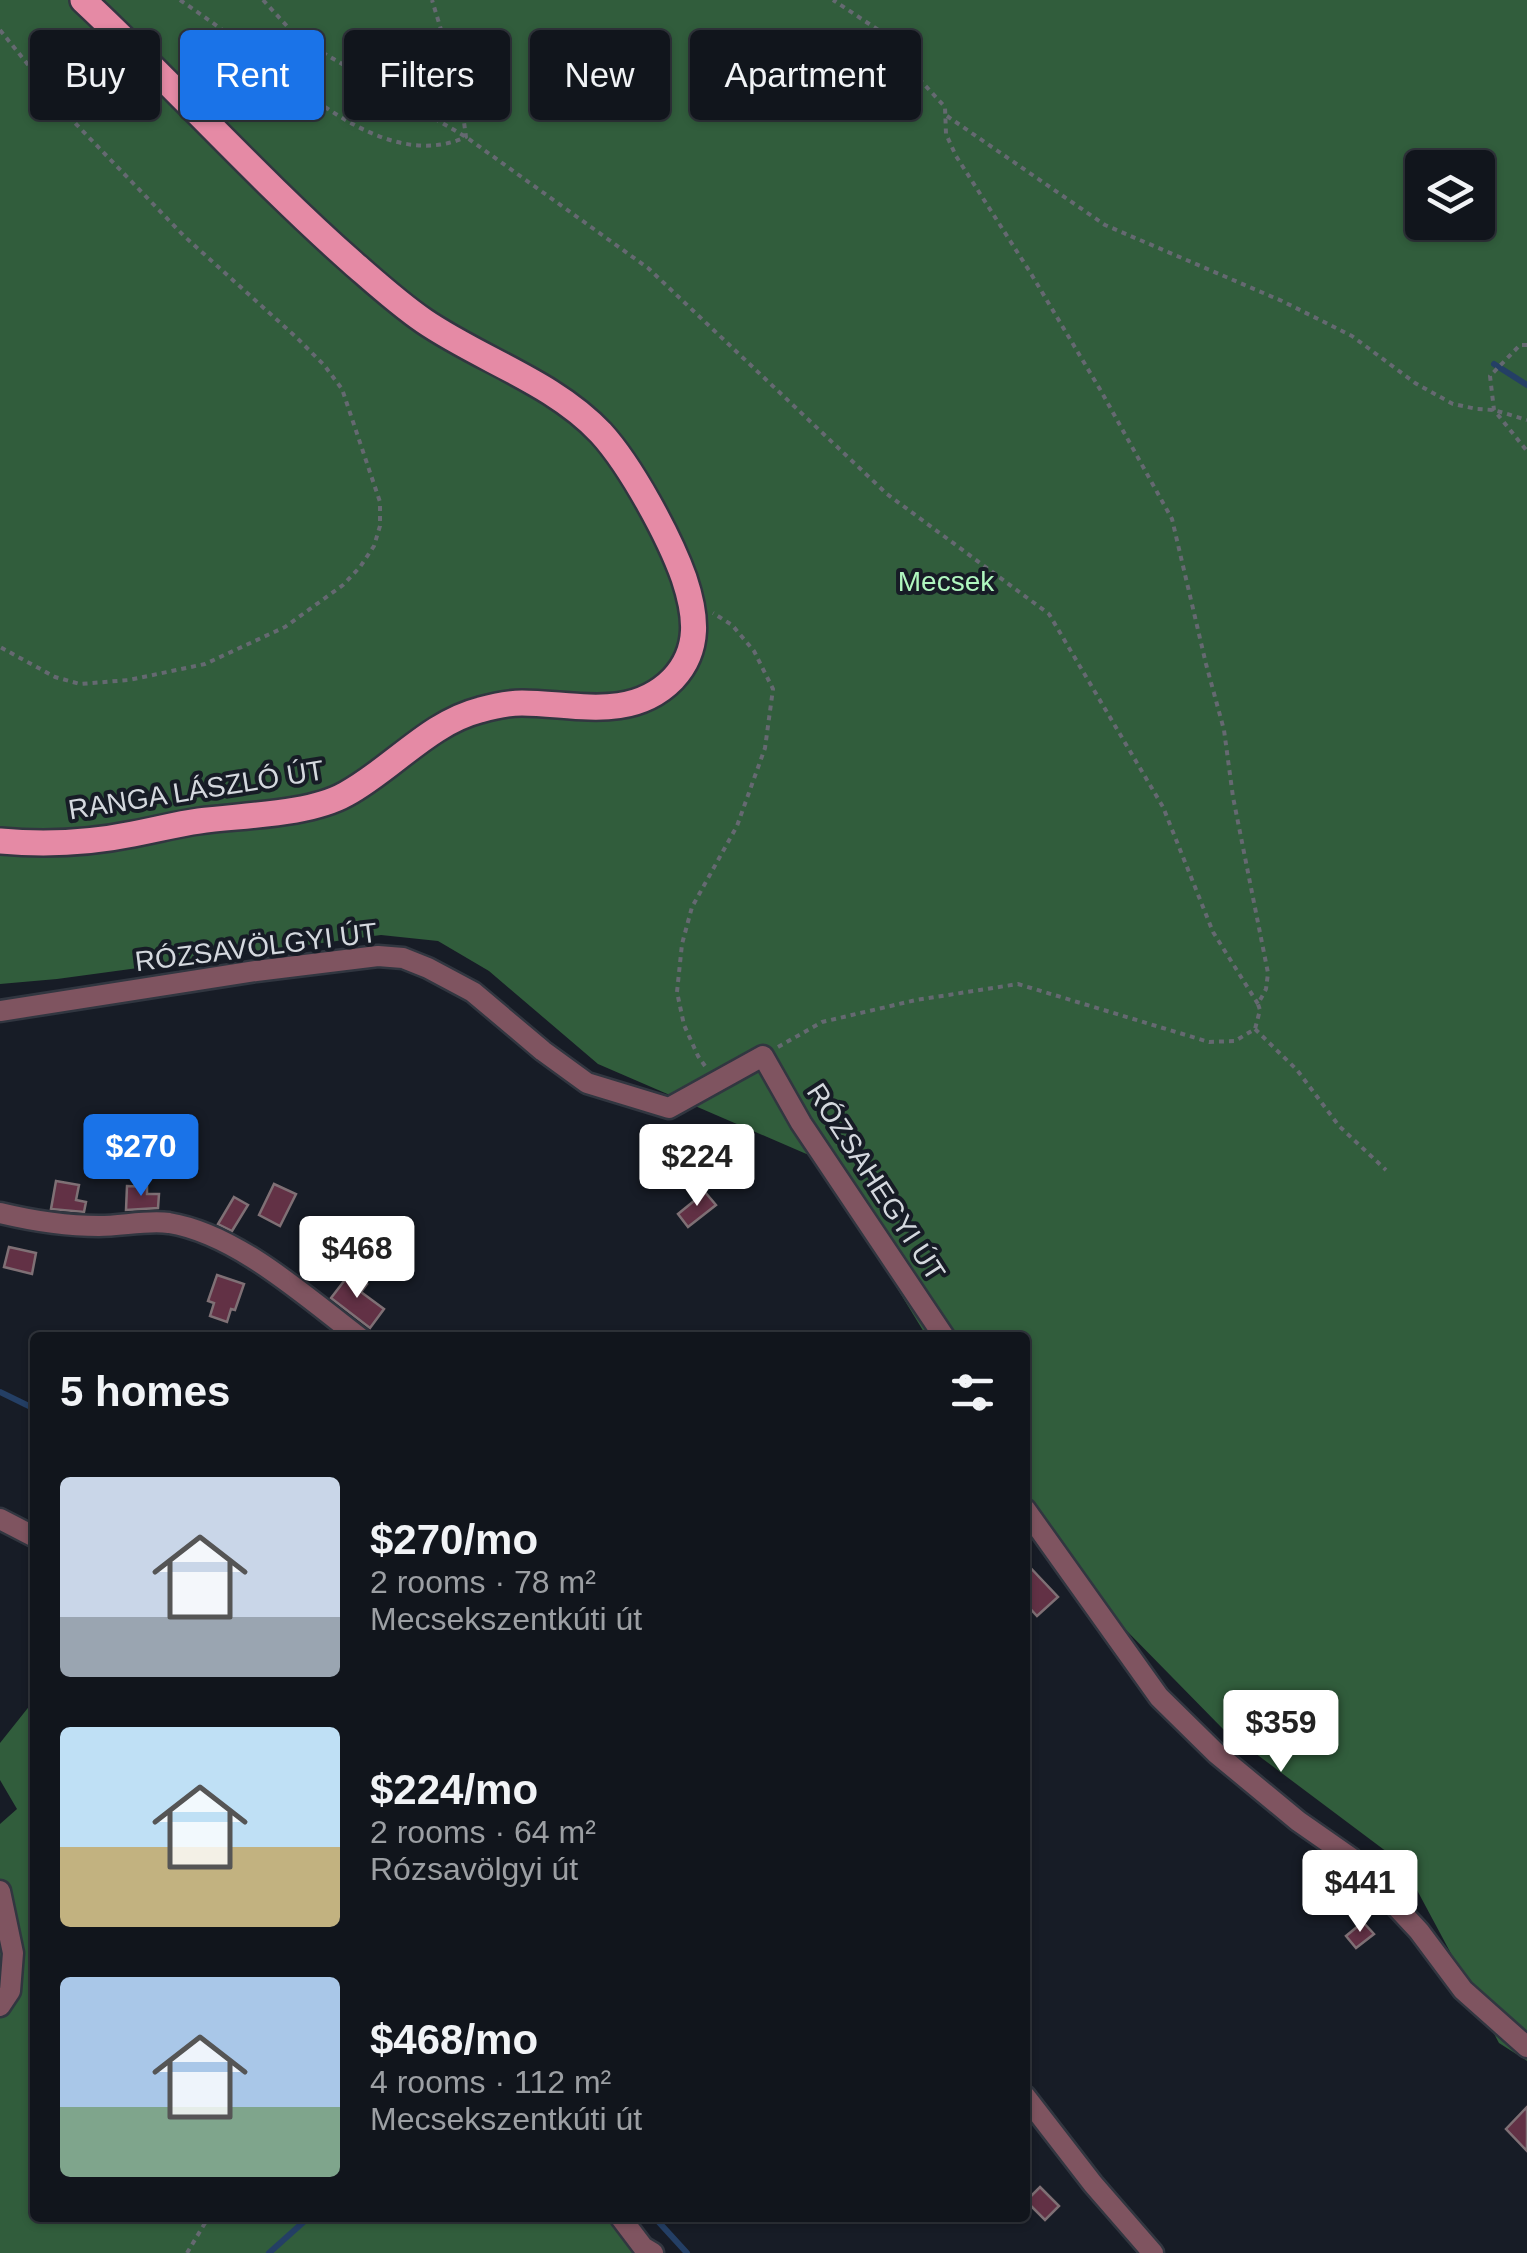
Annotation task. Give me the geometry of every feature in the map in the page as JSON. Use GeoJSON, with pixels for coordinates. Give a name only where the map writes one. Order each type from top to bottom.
{"type":"FeatureCollection","features":[{"type":"Feature","properties":{"kind":"main road","name":"RANGA LÁSZLÓ ÚT"},"geometry":{"type":"LineString","coordinates":[[0,841],[69,844],[329,803],[350,793],[449,722],[475,711],[522,703],[610,708],[658,692],[689,657],[695,639],[680,567],[659,522],[622,460],[600,432],[568,406],[425,322],[380,287],[323,237],[83,0]]}},
{"type":"Feature","properties":{"kind":"street","name":"RÓZSAVÖLGYI ÚT"},"geometry":{"type":"LineString","coordinates":[[0,1011],[378,956],[402,958],[473,992],[588,1082],[669,1108],[764,1056]]}},
{"type":"Feature","properties":{"kind":"street","name":"RÓZSAHEGYI ÚT"},"geometry":{"type":"LineString","coordinates":[[764,1056],[801,1123],[941,1332]]}},
{"type":"Feature","properties":{"kind":"street"},"geometry":{"type":"LineString","coordinates":[[0,1213],[43,1223],[101,1226],[165,1222],[195,1229],[250,1258],[352,1332]]}},
{"type":"Feature","properties":{"kind":"street"},"geometry":{"type":"LineString","coordinates":[[1030,1516],[1159,1697],[1217,1754],[1298,1822],[1350,1858],[1419,1931],[1463,1990],[1527,2048]]}},
{"type":"Feature","properties":{"kind":"street"},"geometry":{"type":"LineString","coordinates":[[0,1519],[30,1534]]}},
{"type":"Feature","properties":{"kind":"street"},"geometry":{"type":"LineString","coordinates":[[0,1891],[12,1952],[10,1991],[0,2006]]}},
{"type":"Feature","properties":{"kind":"street"},"geometry":{"type":"LineString","coordinates":[[1030,2102],[1153,2253]]}},
{"type":"Feature","properties":{"kind":"street"},"geometry":{"type":"LineString","coordinates":[[624,2222],[652,2253]]}},
{"type":"Feature","properties":{"kind":"path"},"geometry":{"type":"LineString","coordinates":[[180,0],[328,110],[364,131],[416,147],[450,144],[466,138]]}},
{"type":"Feature","properties":{"kind":"path"},"geometry":{"type":"LineString","coordinates":[[263,0],[298,38],[466,138],[648,268],[887,494],[1048,614],[1163,807],[1213,932],[1260,1010],[1255,1029],[1235,1041],[1209,1042],[1018,984],[916,1000],[822,1022],[764,1056]]}},
{"type":"Feature","properties":{"kind":"path"},"geometry":{"type":"LineString","coordinates":[[432,0],[460,92],[466,138]]}},
{"type":"Feature","properties":{"kind":"path"},"geometry":{"type":"LineString","coordinates":[[833,0],[892,39],[910,70],[945,107],[946,134],[956,156],[1101,391],[1172,520],[1224,730],[1232,797],[1268,973],[1266,989],[1258,1004]]}},
{"type":"Feature","properties":{"kind":"path"},"geometry":{"type":"LineString","coordinates":[[0,30],[76,124],[184,236],[324,365],[342,389],[380,502],[380,526],[374,546],[360,568],[343,584],[285,627],[206,664],[129,680],[80,684],[55,677],[0,647]]}},
{"type":"Feature","properties":{"kind":"path"},"geometry":{"type":"LineString","coordinates":[[947,116],[1105,225],[1282,301],[1352,336],[1415,384],[1453,404],[1527,420]]}},
{"type":"Feature","properties":{"kind":"path"},"geometry":{"type":"LineString","coordinates":[[1527,345],[1520,346],[1490,376],[1494,410],[1527,451]]}},
{"type":"Feature","properties":{"kind":"path"},"geometry":{"type":"LineString","coordinates":[[689,596],[732,625],[754,650],[773,689],[765,748],[736,826],[692,907],[682,944],[677,992],[684,1025],[716,1082]]}},
{"type":"Feature","properties":{"kind":"path"},"geometry":{"type":"LineString","coordinates":[[1255,1029],[1296,1070],[1339,1126],[1386,1170]]}},
{"type":"Feature","properties":{"kind":"path"},"geometry":{"type":"LineString","coordinates":[[187,2253],[206,2222]]}},
{"type":"Feature","properties":{"kind":"green space","name":"Mecsek"},"geometry":{"type":"Polygon","coordinates":[[[0,0],[1527,0],[1527,2061],[1499,2043],[1403,1864],[1223,1729],[1070,1573],[1030,1506],[1030,1332],[924,1332],[818,1159],[598,1064],[489,971],[438,941],[381,935],[0,984],[0,0]]]}},
{"type":"Feature","properties":{"kind":"green space"},"geometry":{"type":"Polygon","coordinates":[[[30,1705],[30,2222],[612,2222],[636,2253],[0,2253],[0,1824],[17,1809],[0,1780],[0,1743],[30,1705]]]}},
{"type":"Feature","properties":{"kind":"building"},"geometry":{"type":"Polygon","coordinates":[[[56,1181],[79,1185],[76,1200],[86,1202],[84,1212],[51,1209],[56,1181]]]}},
{"type":"Feature","properties":{"kind":"building"},"geometry":{"type":"Polygon","coordinates":[[[274,1184],[296,1194],[280,1226],[259,1215],[274,1184]]]}},
{"type":"Feature","properties":{"kind":"building"},"geometry":{"type":"Polygon","coordinates":[[[127,1186],[147,1187],[147,1194],[159,1194],[158,1208],[126,1210],[127,1186]]]}},
{"type":"Feature","properties":{"kind":"building"},"geometry":{"type":"Polygon","coordinates":[[[705,1192],[716,1205],[688,1227],[678,1214],[705,1192]]]}},
{"type":"Feature","properties":{"kind":"building"},"geometry":{"type":"Polygon","coordinates":[[[234,1197],[248,1205],[232,1231],[218,1224],[234,1197]]]}},
{"type":"Feature","properties":{"kind":"building"},"geometry":{"type":"Polygon","coordinates":[[[9,1247],[36,1253],[32,1274],[4,1267],[9,1247]]]}},
{"type":"Feature","properties":{"kind":"building"},"geometry":{"type":"Polygon","coordinates":[[[351,1272],[367,1284],[361,1292],[384,1309],[370,1328],[331,1298],[351,1272]]]}},
{"type":"Feature","properties":{"kind":"building"},"geometry":{"type":"Polygon","coordinates":[[[217,1275],[244,1284],[227,1322],[210,1316],[214,1303],[208,1301],[217,1275]]]}},
{"type":"Feature","properties":{"kind":"building"},"geometry":{"type":"Polygon","coordinates":[[[1030,1567],[1058,1597],[1037,1616],[1030,1608],[1030,1567]]]}},
{"type":"Feature","properties":{"kind":"building"},"geometry":{"type":"Polygon","coordinates":[[[1363,1922],[1374,1934],[1356,1948],[1346,1936],[1363,1922]]]}},
{"type":"Feature","properties":{"kind":"building"},"geometry":{"type":"Polygon","coordinates":[[[1527,2107],[1527,2151],[1506,2129],[1527,2107]]]}},
{"type":"Feature","properties":{"kind":"building"},"geometry":{"type":"Polygon","coordinates":[[[1040,2187],[1059,2206],[1045,2220],[1030,2205],[1030,2197],[1040,2187]]]}},
{"type":"Feature","properties":{"kind":"waterway"},"geometry":{"type":"LineString","coordinates":[[1494,364],[1527,385]]}},
{"type":"Feature","properties":{"kind":"waterway"},"geometry":{"type":"LineString","coordinates":[[0,1392],[30,1407]]}},
{"type":"Feature","properties":{"kind":"waterway"},"geometry":{"type":"LineString","coordinates":[[269,2253],[304,2222]]}},
{"type":"Feature","properties":{"kind":"waterway"},"geometry":{"type":"LineString","coordinates":[[659,2222],[687,2253]]}}]}
